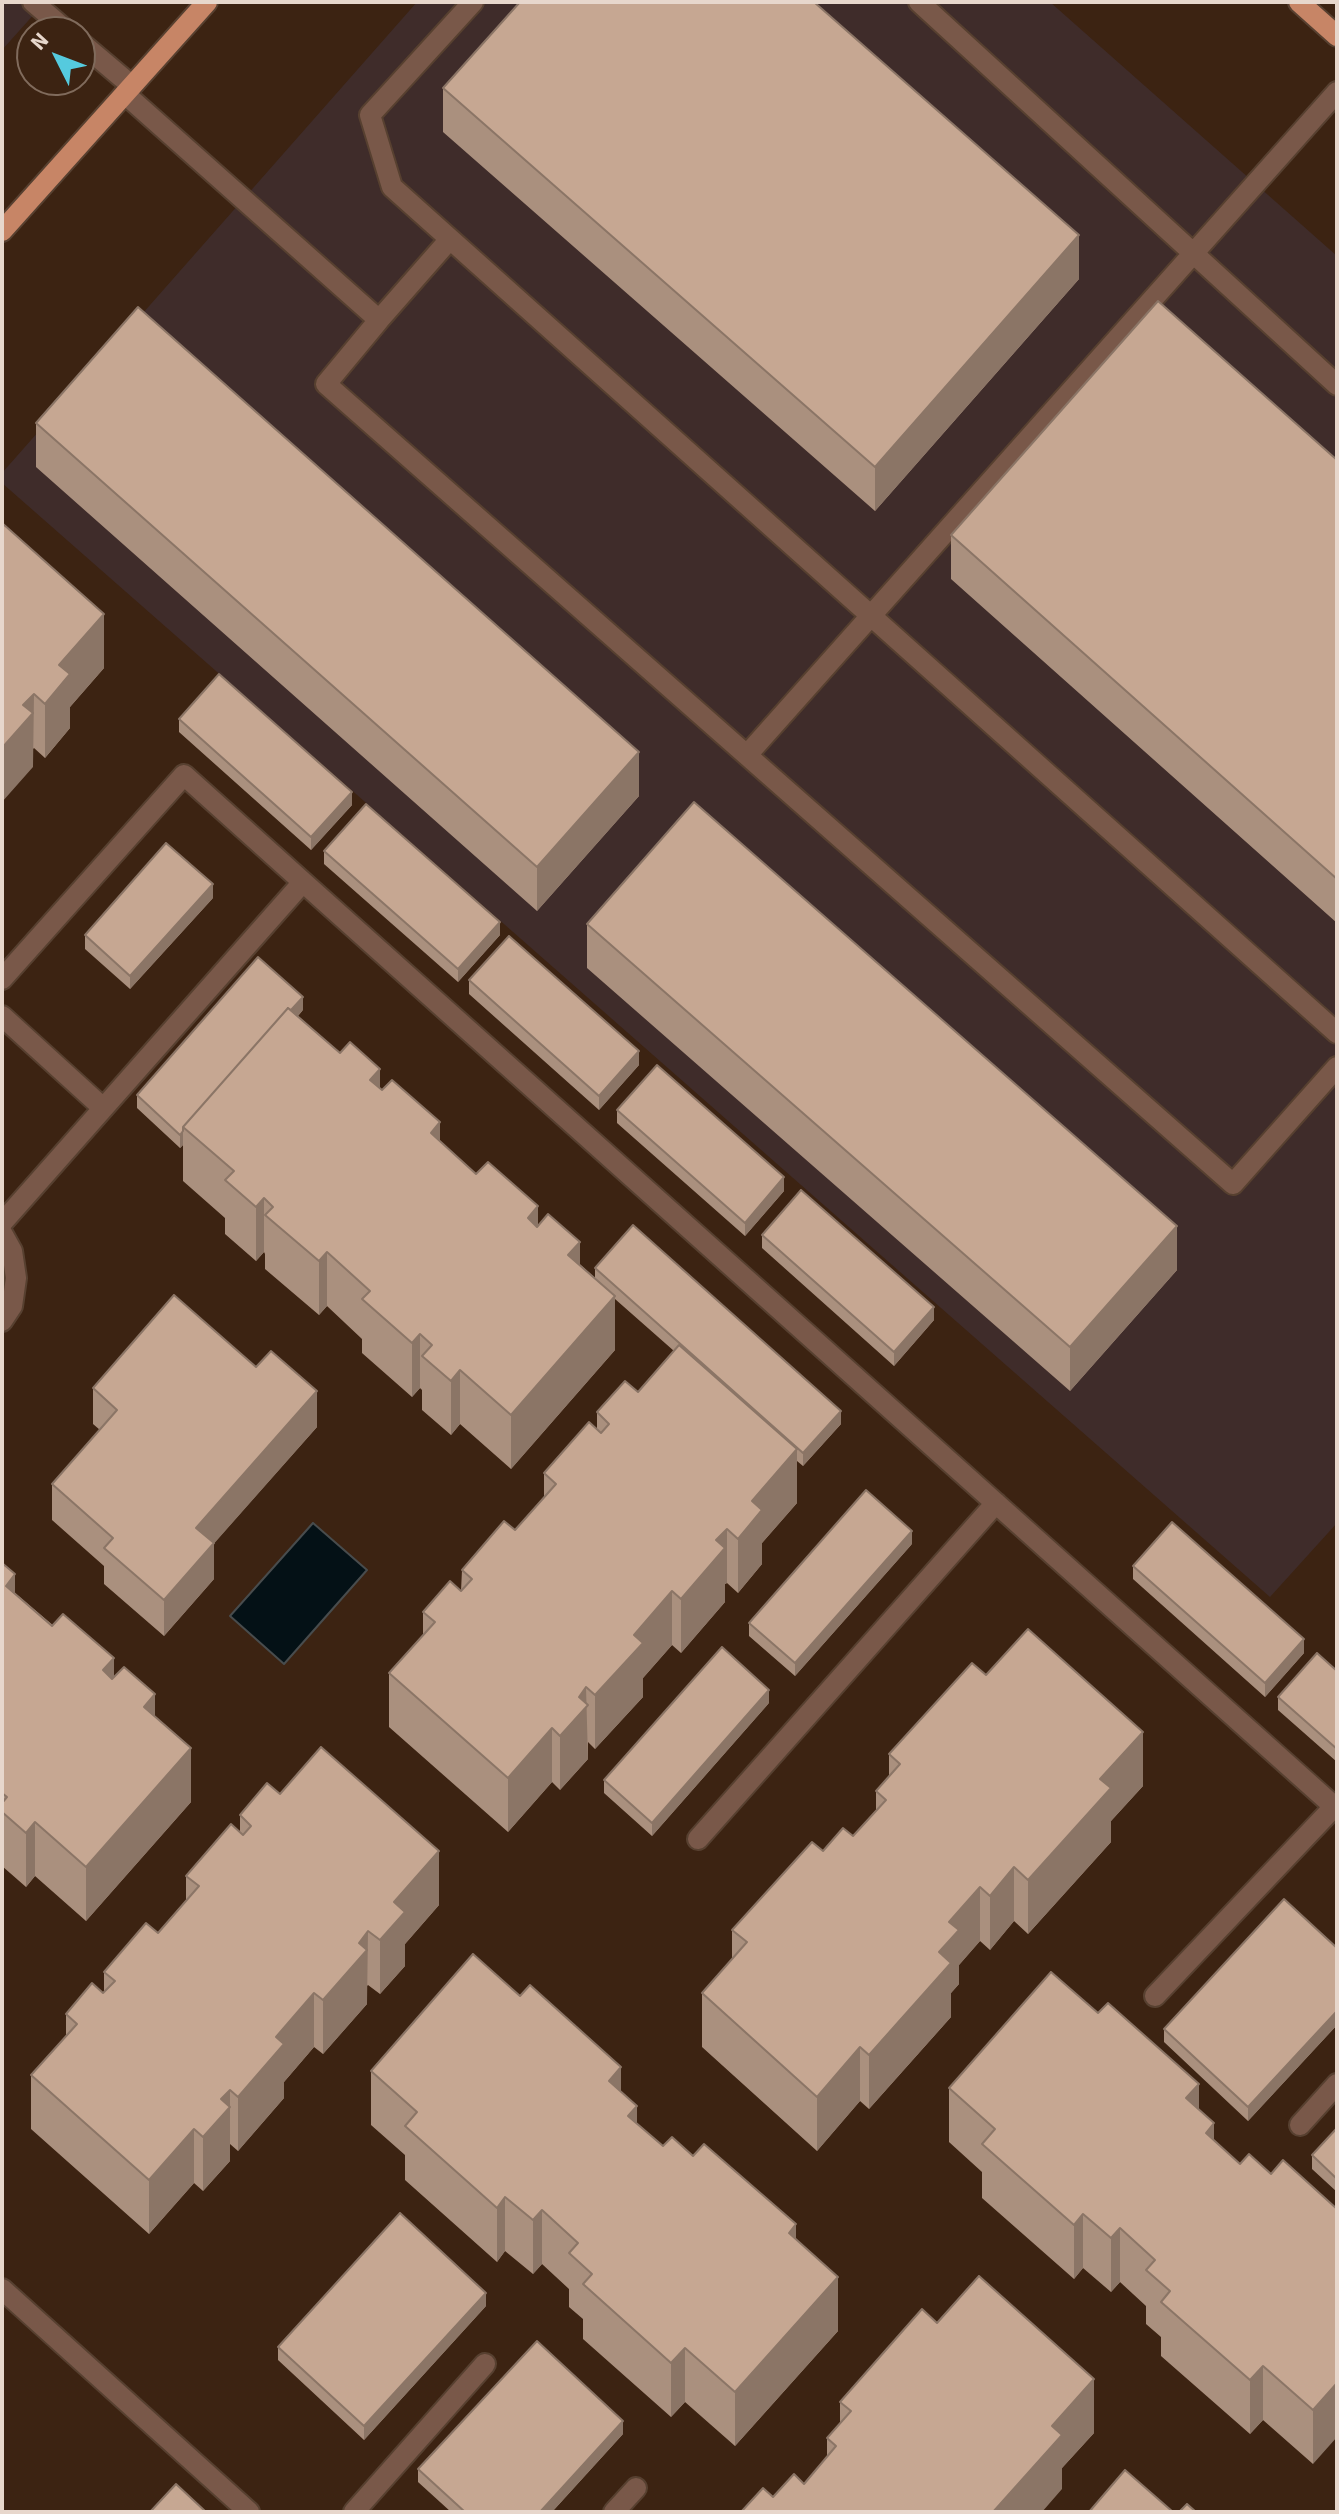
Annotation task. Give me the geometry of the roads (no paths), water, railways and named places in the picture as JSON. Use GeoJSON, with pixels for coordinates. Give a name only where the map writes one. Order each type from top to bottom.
{"type":"FeatureCollection","features":[{"type":"Feature","properties":{"kind":"main road"},"geometry":{"type":"LineString","coordinates":[[1299,2],[1337,36]]}},
{"type":"Feature","properties":{"kind":"main road"},"geometry":{"type":"LineString","coordinates":[[2,231],[205,3]]}},
{"type":"Feature","properties":{"kind":"lane"},"geometry":{"type":"LineString","coordinates":[[33,2],[49,16]]}},
{"type":"Feature","properties":{"kind":"lane"},"geometry":{"type":"LineString","coordinates":[[473,2],[370,115],[392,187],[1337,1033]]}},
{"type":"Feature","properties":{"kind":"lane"},"geometry":{"type":"LineString","coordinates":[[919,2],[1337,385]]}},
{"type":"Feature","properties":{"kind":"lane"},"geometry":{"type":"LineString","coordinates":[[96,58],[379,320]]}},
{"type":"Feature","properties":{"kind":"lane"},"geometry":{"type":"LineString","coordinates":[[747,755],[1337,92]]}},
{"type":"Feature","properties":{"kind":"lane"},"geometry":{"type":"LineString","coordinates":[[450,239],[326,384],[1233,1184],[1337,1067]]}},
{"type":"Feature","properties":{"kind":"lane"},"geometry":{"type":"LineString","coordinates":[[2,979],[184,775],[1336,1808],[1155,1996]]}},
{"type":"Feature","properties":{"kind":"lane"},"geometry":{"type":"LineString","coordinates":[[2,1223],[303,882]]}},
{"type":"Feature","properties":{"kind":"lane"},"geometry":{"type":"LineString","coordinates":[[2,1016],[103,1108]]}},
{"type":"Feature","properties":{"kind":"lane"},"geometry":{"type":"LineString","coordinates":[[2,1233],[12,1251],[16,1278],[12,1306],[2,1321]]}},
{"type":"Feature","properties":{"kind":"lane"},"geometry":{"type":"LineString","coordinates":[[698,1839],[996,1503]]}},
{"type":"Feature","properties":{"kind":"lane"},"geometry":{"type":"LineString","coordinates":[[1300,2125],[1337,2084]]}},
{"type":"Feature","properties":{"kind":"lane"},"geometry":{"type":"LineString","coordinates":[[2,2289],[249,2512]]}},
{"type":"Feature","properties":{"kind":"lane"},"geometry":{"type":"LineString","coordinates":[[354,2512],[485,2364]]}},
{"type":"Feature","properties":{"kind":"lane"},"geometry":{"type":"LineString","coordinates":[[614,2512],[636,2488]]}}]}
